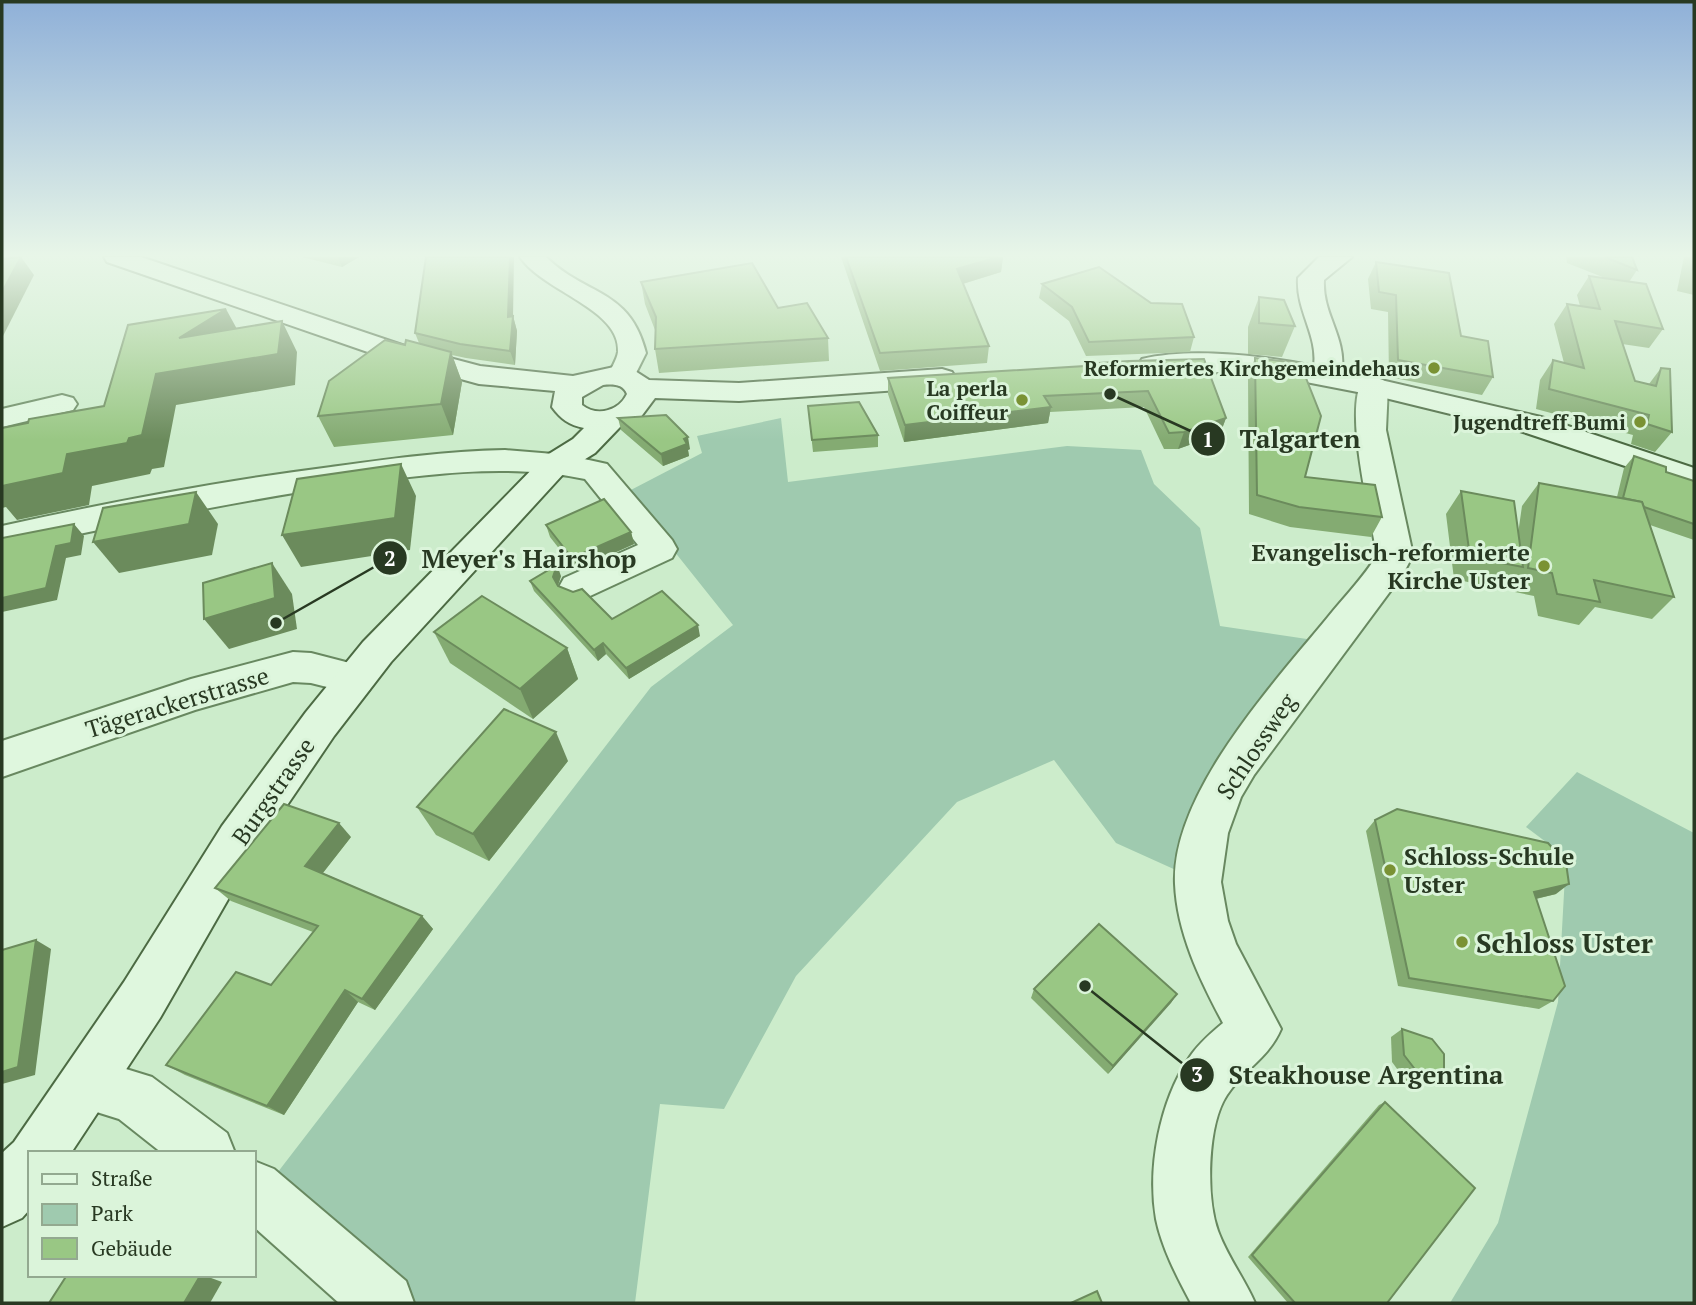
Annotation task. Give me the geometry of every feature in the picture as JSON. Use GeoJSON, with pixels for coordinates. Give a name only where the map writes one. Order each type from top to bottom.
{"type":"FeatureCollection","features":[{"type":"Feature","properties":{"kind":"street"},"geometry":{"type":"LineString","coordinates":[[300,318],[398,353],[480,375],[524,392],[573,401],[587,420],[627,398]]}},
{"type":"Feature","properties":{"kind":"street"},"geometry":{"type":"LineString","coordinates":[[617,318],[625,326],[632,353],[627,398]]}},
{"type":"Feature","properties":{"kind":"street"},"geometry":{"type":"LineString","coordinates":[[1318,318],[1330,352],[1326,377]]}},
{"type":"Feature","properties":{"kind":"street"},"geometry":{"type":"LineString","coordinates":[[1125,365],[1214,363],[1275,368],[1373,386],[1530,424],[1694,479]]}},
{"type":"Feature","properties":{"kind":"street"},"geometry":{"type":"LineString","coordinates":[[573,401],[598,377],[627,398],[684,402],[740,392],[974,376]]}},
{"type":"Feature","properties":{"kind":"street","name":"Schlossweg"},"geometry":{"type":"LineString","coordinates":[[1224,1303],[1190,1236],[1183,1201],[1183,1164],[1192,1110],[1207,1077],[1255,1029],[1226,980],[1210,941],[1201,910],[1198,880],[1202,851],[1210,817],[1225,784],[1327,642],[1390,565],[1395,555],[1371,430],[1373,386]]}},
{"type":"Feature","properties":{"kind":"street","name":"Burgstrasse"},"geometry":{"type":"LineString","coordinates":[[38,1151],[87,1084],[238,840],[355,679],[377,652],[555,464],[584,446],[627,398]]}},
{"type":"Feature","properties":{"kind":"street","name":"Burgstrasse"},"geometry":{"type":"LineString","coordinates":[[555,464],[555,452],[573,401]]}},
{"type":"Feature","properties":{"kind":"street"},"geometry":{"type":"LineString","coordinates":[[2,418],[62,404]]}},
{"type":"Feature","properties":{"kind":"street"},"geometry":{"type":"LineString","coordinates":[[2,538],[122,511],[290,482],[488,458],[596,471],[660,549],[577,587]]}},
{"type":"Feature","properties":{"kind":"street","name":"Tägerackerstrasse"},"geometry":{"type":"LineString","coordinates":[[2,759],[191,695],[293,667],[311,668],[355,679]]}},
{"type":"Feature","properties":{"kind":"street"},"geometry":{"type":"LineString","coordinates":[[87,1084],[134,1096],[204,1151]]}},
{"type":"Feature","properties":{"kind":"street"},"geometry":{"type":"LineString","coordinates":[[2,1198],[28,1166]]}},
{"type":"Feature","properties":{"kind":"street"},"geometry":{"type":"LineString","coordinates":[[256,1191],[384,1303]]}},
{"type":"Feature","properties":{"kind":"green space"},"geometry":{"type":"Polygon","coordinates":[[[781,418],[788,482],[1067,446],[1141,450],[1154,484],[1200,528],[1220,626],[1327,642],[1225,784],[1198,880],[1116,843],[1054,760],[957,802],[796,976],[724,1109],[660,1104],[635,1303],[384,1303],[261,1194],[651,687],[733,625],[627,492],[702,453],[697,436],[781,418]]]}},
{"type":"Feature","properties":{"kind":"green space"},"geometry":{"type":"Polygon","coordinates":[[[1577,772],[1694,833],[1694,1303],[1450,1303],[1498,1223],[1558,1002],[1566,857],[1526,827],[1577,772]]]}},
{"type":"Feature","properties":{"kind":"building"},"geometry":{"type":"Polygon","coordinates":[[[171,318],[212,318],[179,338],[282,321],[278,354],[156,374],[142,435],[129,438],[127,443],[67,454],[63,473],[2,486],[2,428],[28,423],[29,419],[104,406],[128,325],[171,318]]]}},
{"type":"Feature","properties":{"kind":"building"},"geometry":{"type":"Polygon","coordinates":[[[417,318],[513,318],[510,351],[460,344],[415,333],[417,318]]]}},
{"type":"Feature","properties":{"kind":"building"},"geometry":{"type":"Polygon","coordinates":[[[656,318],[816,318],[828,338],[655,349],[656,318]]]}},
{"type":"Feature","properties":{"kind":"building"},"geometry":{"type":"Polygon","coordinates":[[[868,318],[977,318],[989,346],[880,353],[868,318]]]}},
{"type":"Feature","properties":{"kind":"building"},"geometry":{"type":"Polygon","coordinates":[[[1077,318],[1187,318],[1194,337],[1089,342],[1077,318]]]}},
{"type":"Feature","properties":{"kind":"building"},"geometry":{"type":"Polygon","coordinates":[[[1259,318],[1292,318],[1295,326],[1259,323],[1259,318]]]}},
{"type":"Feature","properties":{"kind":"building"},"geometry":{"type":"Polygon","coordinates":[[[1397,318],[1458,318],[1461,336],[1488,341],[1493,377],[1398,360],[1397,318]]]}},
{"type":"Feature","properties":{"kind":"building"},"geometry":{"type":"Polygon","coordinates":[[[1571,318],[1659,318],[1663,329],[1615,321],[1635,381],[1656,386],[1661,368],[1670,369],[1672,432],[1647,424],[1649,415],[1549,389],[1553,360],[1584,368],[1571,318]]]}},
{"type":"Feature","properties":{"kind":"building"},"geometry":{"type":"Polygon","coordinates":[[[385,340],[405,345],[406,340],[451,352],[441,404],[318,416],[329,381],[385,340]]]}},
{"type":"Feature","properties":{"kind":"building"},"geometry":{"type":"Polygon","coordinates":[[[1255,358],[1300,363],[1321,416],[1305,477],[1375,485],[1382,517],[1299,507],[1257,495],[1255,358]]]}},
{"type":"Feature","properties":{"kind":"building"},"geometry":{"type":"Polygon","coordinates":[[[1204,359],[1226,418],[1184,432],[1169,433],[1148,391],[1044,396],[1051,407],[905,425],[888,378],[1129,361],[1204,359]]]}},
{"type":"Feature","properties":{"kind":"building"},"geometry":{"type":"Polygon","coordinates":[[[859,402],[878,435],[812,440],[808,406],[859,402]]]}},
{"type":"Feature","properties":{"kind":"building"},"geometry":{"type":"Polygon","coordinates":[[[666,415],[688,437],[684,439],[687,444],[661,454],[618,418],[666,415]]]}},
{"type":"Feature","properties":{"kind":"building"},"geometry":{"type":"Polygon","coordinates":[[[1634,456],[1666,467],[1666,472],[1694,481],[1694,524],[1644,507],[1642,502],[1623,498],[1634,456]]]}},
{"type":"Feature","properties":{"kind":"building"},"geometry":{"type":"Polygon","coordinates":[[[401,464],[395,518],[282,535],[297,479],[401,464]]]}},
{"type":"Feature","properties":{"kind":"building"},"geometry":{"type":"Polygon","coordinates":[[[1539,483],[1642,502],[1674,597],[1594,580],[1600,602],[1557,594],[1552,573],[1528,568],[1539,483]]]}},
{"type":"Feature","properties":{"kind":"building"},"geometry":{"type":"Polygon","coordinates":[[[1461,491],[1514,501],[1523,567],[1470,557],[1461,491]]]}},
{"type":"Feature","properties":{"kind":"building"},"geometry":{"type":"Polygon","coordinates":[[[196,492],[189,524],[93,542],[103,508],[196,492]]]}},
{"type":"Feature","properties":{"kind":"building"},"geometry":{"type":"Polygon","coordinates":[[[604,499],[631,532],[572,558],[546,525],[604,499]]]}},
{"type":"Feature","properties":{"kind":"building"},"geometry":{"type":"Polygon","coordinates":[[[74,524],[71,543],[56,546],[46,588],[2,598],[2,538],[74,524]]]}},
{"type":"Feature","properties":{"kind":"building"},"geometry":{"type":"Polygon","coordinates":[[[272,563],[275,598],[204,619],[203,583],[272,563]]]}},
{"type":"Feature","properties":{"kind":"building"},"geometry":{"type":"Polygon","coordinates":[[[557,565],[553,577],[558,586],[573,592],[582,589],[612,619],[662,591],[698,625],[626,668],[603,643],[594,650],[530,581],[557,565]]]}},
{"type":"Feature","properties":{"kind":"building"},"geometry":{"type":"Polygon","coordinates":[[[482,596],[567,648],[520,689],[434,632],[482,596]]]}},
{"type":"Feature","properties":{"kind":"building"},"geometry":{"type":"Polygon","coordinates":[[[504,709],[556,732],[473,834],[417,807],[504,709]]]}},
{"type":"Feature","properties":{"kind":"building"},"geometry":{"type":"Polygon","coordinates":[[[284,804],[339,823],[305,866],[422,916],[362,999],[345,990],[267,1106],[166,1065],[236,972],[271,985],[318,926],[215,888],[284,804]]]}},
{"type":"Feature","properties":{"kind":"building","name":"Schloss Uster"},"geometry":{"type":"Polygon","coordinates":[[[1397,809],[1548,843],[1566,863],[1569,884],[1534,892],[1565,986],[1553,1001],[1409,978],[1375,820],[1397,809]]]}},
{"type":"Feature","properties":{"kind":"building"},"geometry":{"type":"Polygon","coordinates":[[[1099,924],[1177,994],[1113,1066],[1034,989],[1099,924]]]}},
{"type":"Feature","properties":{"kind":"building"},"geometry":{"type":"Polygon","coordinates":[[[36,940],[18,1067],[2,1072],[2,950],[36,940]]]}},
{"type":"Feature","properties":{"kind":"building"},"geometry":{"type":"Polygon","coordinates":[[[1402,1029],[1432,1039],[1444,1054],[1444,1069],[1424,1081],[1404,1055],[1402,1029]]]}},
{"type":"Feature","properties":{"kind":"building"},"geometry":{"type":"Polygon","coordinates":[[[1385,1102],[1475,1188],[1387,1303],[1295,1303],[1252,1255],[1385,1102]]]}},
{"type":"Feature","properties":{"kind":"building"},"geometry":{"type":"Polygon","coordinates":[[[66,1277],[199,1277],[184,1303],[49,1303],[66,1277]]]}},
{"type":"Feature","properties":{"kind":"building"},"geometry":{"type":"Polygon","coordinates":[[[1097,1291],[1102,1303],[1071,1303],[1097,1291]]]}},
{"type":"Feature","properties":{"kind":"place","name":"Reformiertes Kirchgemeindehaus"},"geometry":{"type":"Point","coordinates":[1434,368]}},
{"type":"Feature","properties":{"kind":"place","name":"Talgarten"},"geometry":{"type":"Point","coordinates":[1110,394]}},
{"type":"Feature","properties":{"kind":"place","name":"La perla Coiffeur"},"geometry":{"type":"Point","coordinates":[1022,400]}},
{"type":"Feature","properties":{"kind":"place","name":"Jugendtreff Bumi"},"geometry":{"type":"Point","coordinates":[1640,422]}},
{"type":"Feature","properties":{"kind":"place","name":"Evangelisch-reformierte Kirche Uster"},"geometry":{"type":"Point","coordinates":[1544,566]}},
{"type":"Feature","properties":{"kind":"place","name":"Meyer's Hairshop"},"geometry":{"type":"Point","coordinates":[276,623]}},
{"type":"Feature","properties":{"kind":"place","name":"Schloss-Schule Uster"},"geometry":{"type":"Point","coordinates":[1390,870]}},
{"type":"Feature","properties":{"kind":"place","name":"Schloss Uster"},"geometry":{"type":"Point","coordinates":[1462,942]}},
{"type":"Feature","properties":{"kind":"place","name":"Steakhouse Argentina"},"geometry":{"type":"Point","coordinates":[1085,986]}}]}
